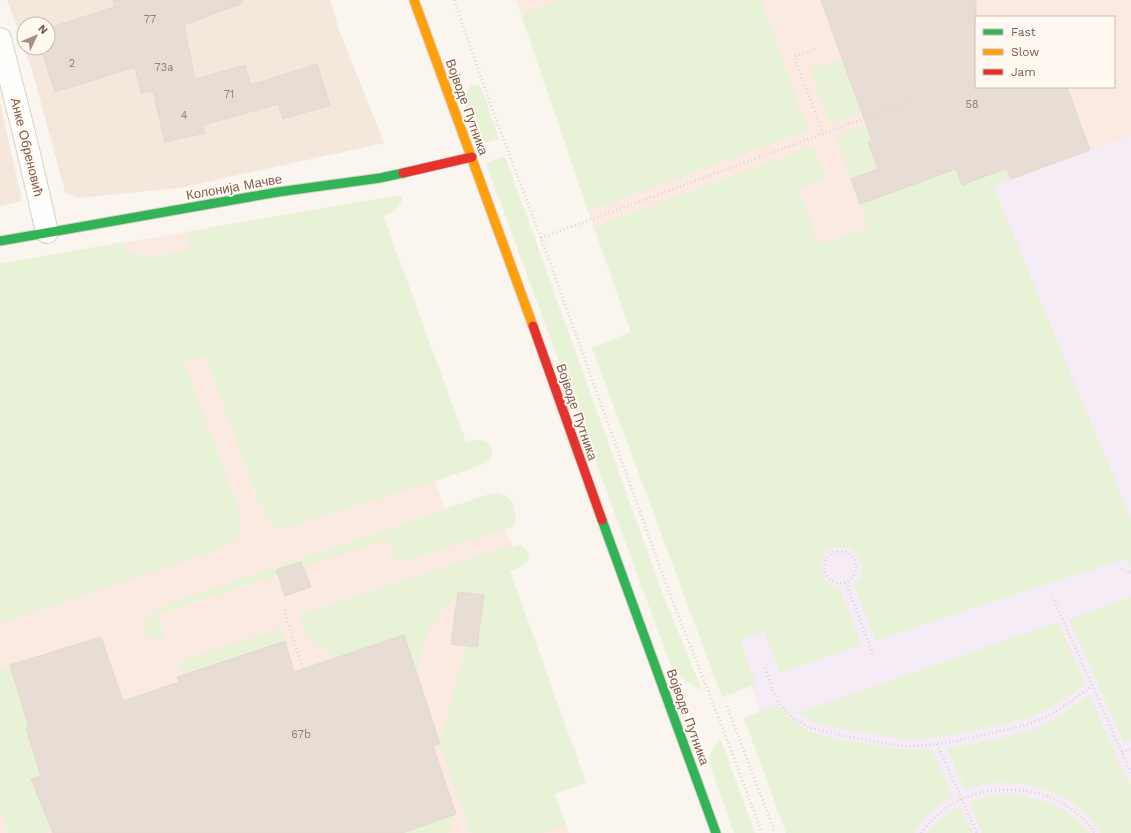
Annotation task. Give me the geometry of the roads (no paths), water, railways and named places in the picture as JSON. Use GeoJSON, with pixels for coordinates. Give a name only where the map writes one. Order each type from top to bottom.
{"type":"FeatureCollection","features":[{"type":"Feature","properties":{"kind":"main road","name":"Војводе Путника"},"geometry":{"type":"LineString","coordinates":[[414,0],[716,833]]}},
{"type":"Feature","properties":{"kind":"main road","name":"Колонија Мачве"},"geometry":{"type":"LineString","coordinates":[[0,241],[278,192],[380,178],[472,157]]}},
{"type":"Feature","properties":{"kind":"street","name":"Анке Обреновић"},"geometry":{"type":"LineString","coordinates":[[0,39],[47,232]]}}]}
